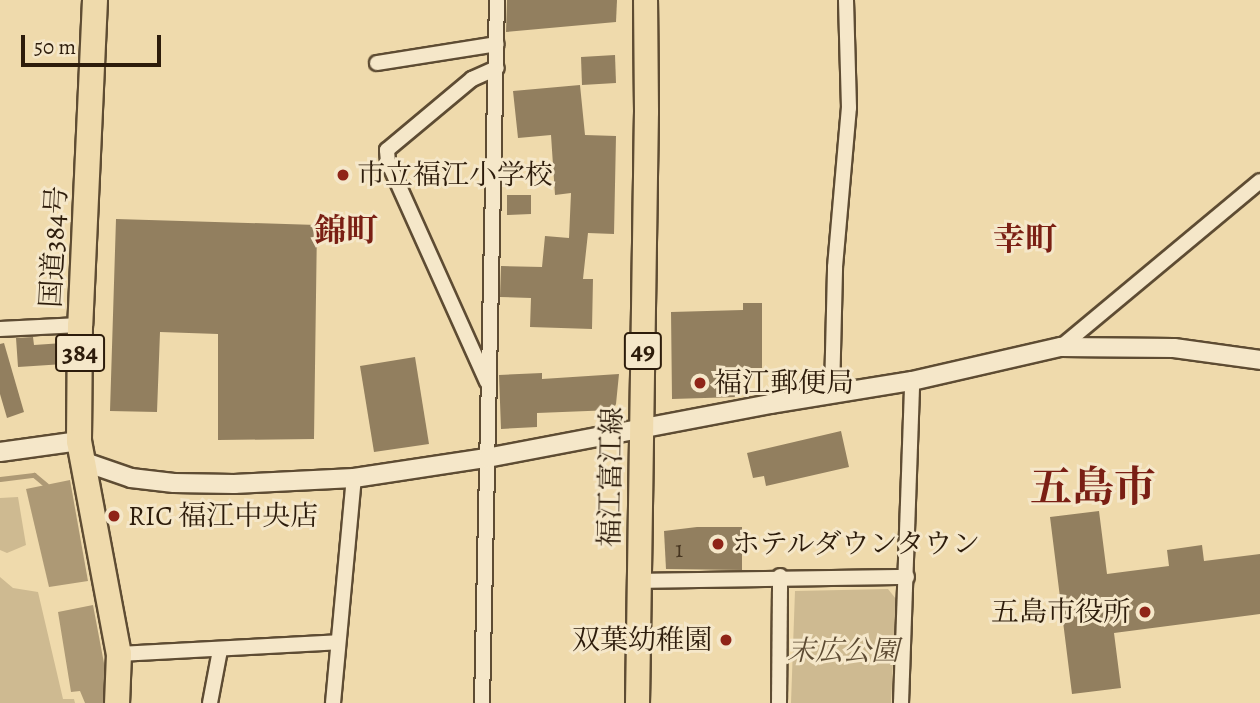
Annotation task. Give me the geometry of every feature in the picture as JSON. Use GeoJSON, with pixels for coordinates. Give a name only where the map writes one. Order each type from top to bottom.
{"type":"FeatureCollection","features":[{"type":"Feature","properties":{"kind":"highway","name":"国道384号"},"geometry":{"type":"LineString","coordinates":[[96,0],[80,325],[80,451],[119,654],[117,703]]}},
{"type":"Feature","properties":{"kind":"main road","name":"福江富江線"},"geometry":{"type":"LineString","coordinates":[[638,703],[646,111],[645,0]]}},
{"type":"Feature","properties":{"kind":"street"},"geometry":{"type":"LineString","coordinates":[[482,703],[497,0]]}},
{"type":"Feature","properties":{"kind":"street"},"geometry":{"type":"LineString","coordinates":[[832,393],[835,267],[849,108],[846,0]]}},
{"type":"Feature","properties":{"kind":"street"},"geometry":{"type":"LineString","coordinates":[[377,63],[497,44]]}},
{"type":"Feature","properties":{"kind":"street"},"geometry":{"type":"LineString","coordinates":[[489,386],[388,162],[387,150],[472,79],[497,68]]}},
{"type":"Feature","properties":{"kind":"street"},"geometry":{"type":"LineString","coordinates":[[1061,346],[1260,181]]}},
{"type":"Feature","properties":{"kind":"street"},"geometry":{"type":"LineString","coordinates":[[0,330],[80,325]]}},
{"type":"Feature","properties":{"kind":"street"},"geometry":{"type":"LineString","coordinates":[[0,452],[80,451],[131,478],[174,483],[234,484],[354,478],[486,458],[832,393],[912,381],[1061,346],[1174,348],[1260,360]]}},
{"type":"Feature","properties":{"kind":"street"},"geometry":{"type":"LineString","coordinates":[[901,703],[912,381]]}},
{"type":"Feature","properties":{"kind":"street"},"geometry":{"type":"LineString","coordinates":[[333,703],[354,478]]}},
{"type":"Feature","properties":{"kind":"street"},"geometry":{"type":"LineString","coordinates":[[640,581],[780,576],[907,577]]}},
{"type":"Feature","properties":{"kind":"street"},"geometry":{"type":"LineString","coordinates":[[779,703],[780,576]]}},
{"type":"Feature","properties":{"kind":"street"},"geometry":{"type":"LineString","coordinates":[[119,654],[338,642]]}},
{"type":"Feature","properties":{"kind":"street"},"geometry":{"type":"LineString","coordinates":[[210,703],[220,650]]}},
{"type":"Feature","properties":{"kind":"green space"},"geometry":{"type":"Polygon","coordinates":[[[18,497],[26,545],[7,553],[0,550],[0,498],[18,497]]]}},
{"type":"Feature","properties":{"kind":"green space"},"geometry":{"type":"Polygon","coordinates":[[[0,577],[13,588],[38,592],[63,699],[74,699],[75,703],[0,703],[0,577]]]}},
{"type":"Feature","properties":{"kind":"green space","name":"末広公園"},"geometry":{"type":"Polygon","coordinates":[[[888,589],[896,599],[891,703],[791,703],[795,591],[888,589]]]}},
{"type":"Feature","properties":{"kind":"shaded area"},"geometry":{"type":"Polygon","coordinates":[[[70,480],[88,581],[49,587],[26,489],[70,480]]]}},
{"type":"Feature","properties":{"kind":"shaded area"},"geometry":{"type":"Polygon","coordinates":[[[93,605],[107,679],[103,703],[85,703],[80,691],[71,692],[58,612],[93,605]]]}},
{"type":"Feature","properties":{"kind":"building"},"geometry":{"type":"Polygon","coordinates":[[[507,0],[617,0],[616,22],[506,32],[507,0]]]}},
{"type":"Feature","properties":{"kind":"building"},"geometry":{"type":"Polygon","coordinates":[[[615,55],[616,83],[582,85],[581,57],[615,55]]]}},
{"type":"Feature","properties":{"kind":"building"},"geometry":{"type":"Polygon","coordinates":[[[580,85],[585,135],[616,136],[614,234],[588,233],[583,279],[593,279],[592,329],[530,327],[531,298],[500,297],[501,266],[542,267],[545,236],[569,238],[571,193],[555,195],[551,135],[518,138],[513,91],[580,85]]]}},
{"type":"Feature","properties":{"kind":"building"},"geometry":{"type":"Polygon","coordinates":[[[507,195],[531,195],[531,214],[507,215],[507,195]]]}},
{"type":"Feature","properties":{"kind":"building"},"geometry":{"type":"Polygon","coordinates":[[[116,219],[317,225],[314,439],[218,440],[218,334],[160,332],[157,412],[110,411],[116,219]]]}},
{"type":"Feature","properties":{"kind":"building"},"geometry":{"type":"Polygon","coordinates":[[[743,303],[762,303],[762,368],[737,368],[737,397],[672,399],[671,312],[743,310],[743,303]]]}},
{"type":"Feature","properties":{"kind":"building"},"geometry":{"type":"Polygon","coordinates":[[[33,337],[34,345],[63,343],[64,364],[18,367],[16,338],[33,337]]]}},
{"type":"Feature","properties":{"kind":"building"},"geometry":{"type":"Polygon","coordinates":[[[4,343],[24,412],[7,418],[0,394],[0,344],[4,343]]]}},
{"type":"Feature","properties":{"kind":"building"},"geometry":{"type":"Polygon","coordinates":[[[415,357],[429,444],[374,452],[360,366],[415,357]]]}},
{"type":"Feature","properties":{"kind":"building"},"geometry":{"type":"Polygon","coordinates":[[[542,373],[542,379],[619,374],[616,404],[613,410],[537,413],[537,427],[501,429],[499,375],[542,373]]]}},
{"type":"Feature","properties":{"kind":"building"},"geometry":{"type":"Polygon","coordinates":[[[841,431],[849,467],[766,486],[764,476],[753,478],[747,453],[841,431]]]}},
{"type":"Feature","properties":{"kind":"building"},"geometry":{"type":"Polygon","coordinates":[[[1099,511],[1107,574],[1169,566],[1167,550],[1202,545],[1204,561],[1260,554],[1260,614],[1114,633],[1121,688],[1072,694],[1050,517],[1099,511]]]}},
{"type":"Feature","properties":{"kind":"building"},"geometry":{"type":"Polygon","coordinates":[[[697,527],[742,527],[742,570],[666,569],[664,531],[697,527]]]}},
{"type":"Feature","properties":{"kind":"waterway"},"geometry":{"type":"LineString","coordinates":[[0,479],[34,475],[46,485]]}},
{"type":"Feature","properties":{"kind":"place","name":"市立福江小学校"},"geometry":{"type":"Point","coordinates":[343,175]}},
{"type":"Feature","properties":{"kind":"place","name":"福江郵便局"},"geometry":{"type":"Point","coordinates":[700,383]}},
{"type":"Feature","properties":{"kind":"place","name":"RIC 福江中央店"},"geometry":{"type":"Point","coordinates":[114,516]}},
{"type":"Feature","properties":{"kind":"place","name":"ホテルダウンタウン"},"geometry":{"type":"Point","coordinates":[718,544]}},
{"type":"Feature","properties":{"kind":"place","name":"五島市役所"},"geometry":{"type":"Point","coordinates":[1145,612]}},
{"type":"Feature","properties":{"kind":"place","name":"双葉幼稚園"},"geometry":{"type":"Point","coordinates":[726,640]}},
{"type":"Feature","properties":{"kind":"district","name":"錦町"},"geometry":{"type":"Point","coordinates":[346,230]}},
{"type":"Feature","properties":{"kind":"district","name":"幸町"},"geometry":{"type":"Point","coordinates":[1025,239]}},
{"type":"Feature","properties":{"kind":"district","name":"五島市"},"geometry":{"type":"Point","coordinates":[1093,487]}}]}
